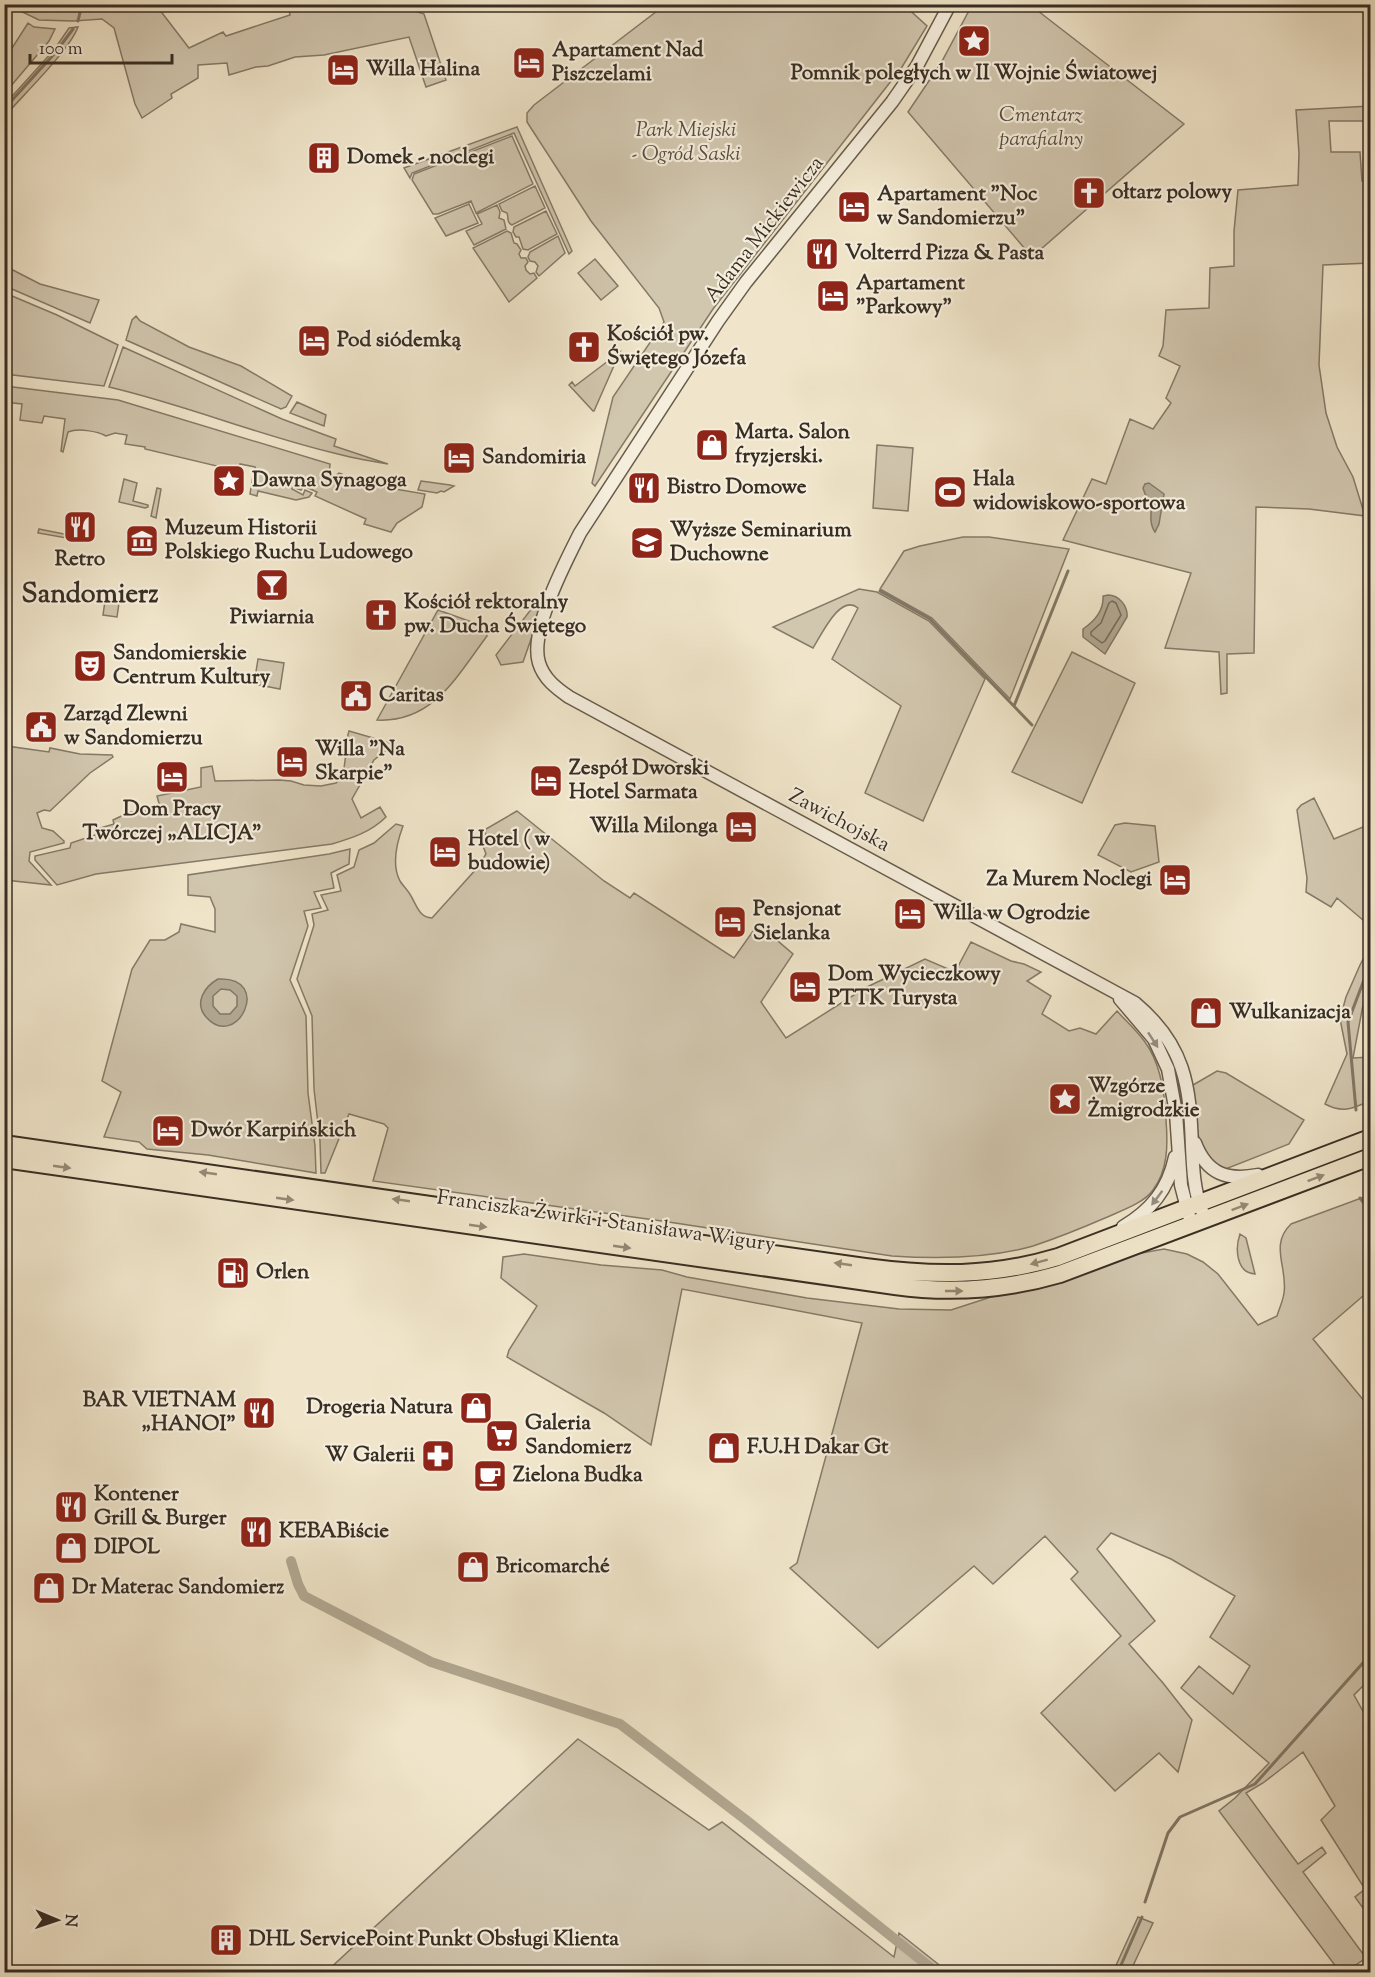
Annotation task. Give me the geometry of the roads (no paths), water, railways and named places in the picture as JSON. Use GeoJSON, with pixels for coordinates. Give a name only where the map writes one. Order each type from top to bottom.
{"type":"FeatureCollection","features":[{"type":"Feature","properties":{"kind":"main road","name":"Franciszka Żwirki i Stanisława Wigury"},"geometry":{"type":"LineString","coordinates":[[4,1144],[911,1273],[956,1275],[999,1271],[1042,1262],[1371,1138]]}},
{"type":"Feature","properties":{"kind":"main road","name":"Franciszka Żwirki i Stanisława Wigury"},"geometry":{"type":"LineString","coordinates":[[4,1159],[925,1290],[975,1290],[1028,1283],[1096,1262],[1371,1157]]}},
{"type":"Feature","properties":{"kind":"street","name":"Adama Mickiewicza"},"geometry":{"type":"LineString","coordinates":[[546,678],[537,656],[538,637],[556,585],[580,533],[718,321],[746,282],[892,102],[917,66],[950,4]]}},
{"type":"Feature","properties":{"kind":"street","name":"Zawichojska"},"geometry":{"type":"LineString","coordinates":[[546,678],[569,697],[1135,1003],[1149,1015],[1172,1044],[1187,1085],[1191,1111],[1195,1182],[1192,1206]]}},
{"type":"Feature","properties":{"kind":"street","name":"Zawichojska"},"geometry":{"type":"LineString","coordinates":[[1117,994],[1154,1039],[1166,1062],[1173,1088],[1180,1176],[1199,1223]]}},
{"type":"Feature","properties":{"kind":"street","name":"Zawichojska"},"geometry":{"type":"LineString","coordinates":[[1192,1136],[1204,1161],[1222,1175],[1235,1178],[1285,1170]]}},
{"type":"Feature","properties":{"kind":"street"},"geometry":{"type":"LineString","coordinates":[[1094,1244],[1126,1225],[1151,1206],[1162,1192],[1170,1176],[1178,1144]]}},
{"type":"Feature","properties":{"kind":"water"},"geometry":{"type":"Polygon","coordinates":[[[1149,483],[1164,494],[1159,524],[1155,532],[1151,522],[1152,503],[1143,488],[1149,483]]]}},
{"type":"Feature","properties":{"kind":"water"},"geometry":{"type":"Polygon","coordinates":[[[1108,595],[1122,602],[1127,617],[1105,654],[1083,637],[1083,629],[1098,615],[1103,596],[1108,595]]]}},
{"type":"Feature","properties":{"kind":"water"},"geometry":{"type":"Polygon","coordinates":[[[218,979],[235,981],[244,989],[247,999],[245,1010],[238,1020],[229,1025],[218,1025],[202,1012],[202,996],[218,979]],[[221,989],[213,996],[213,1006],[220,1014],[230,1014],[237,1006],[237,996],[230,990],[221,989]]]}},
{"type":"Feature","properties":{"kind":"waterway"},"geometry":{"type":"LineString","coordinates":[[78,21],[82,4]]}},
{"type":"Feature","properties":{"kind":"waterway"},"geometry":{"type":"LineString","coordinates":[[4,109],[55,53],[73,29]]}},
{"type":"Feature","properties":{"kind":"waterway"},"geometry":{"type":"LineString","coordinates":[[1014,706],[1068,571]]}},
{"type":"Feature","properties":{"kind":"waterway"},"geometry":{"type":"LineString","coordinates":[[880,591],[930,619],[1032,725]]}},
{"type":"Feature","properties":{"kind":"waterway"},"geometry":{"type":"LineString","coordinates":[[1356,1110],[1348,1022],[1370,964]]}},
{"type":"Feature","properties":{"kind":"waterway"},"geometry":{"type":"LineString","coordinates":[[1360,1198],[1370,1211]]}},
{"type":"Feature","properties":{"kind":"waterway"},"geometry":{"type":"LineString","coordinates":[[291,1561],[304,1596],[431,1662],[620,1724],[746,1820],[936,1972]]}},
{"type":"Feature","properties":{"kind":"waterway"},"geometry":{"type":"LineString","coordinates":[[1145,1902],[1168,1833],[1180,1817],[1255,1784],[1370,1655]]}},
{"type":"Feature","properties":{"kind":"waterway"},"geometry":{"type":"LineString","coordinates":[[1118,1972],[1142,1917]]}},
{"type":"Feature","properties":{"kind":"place","name":"Pomnik poległych w II Wojnie Światowej"},"geometry":{"type":"Point","coordinates":[974,41]}},
{"type":"Feature","properties":{"kind":"place","name":"Apartament Nad Piszczelami"},"geometry":{"type":"Point","coordinates":[529,63]}},
{"type":"Feature","properties":{"kind":"place","name":"Willa Halina"},"geometry":{"type":"Point","coordinates":[343,70]}},
{"type":"Feature","properties":{"kind":"place","name":"Domek - noclegi"},"geometry":{"type":"Point","coordinates":[324,158]}},
{"type":"Feature","properties":{"kind":"place","name":"ołtarz polowy"},"geometry":{"type":"Point","coordinates":[1089,193]}},
{"type":"Feature","properties":{"kind":"place","name":"Apartament \"Noc w Sandomierzu\""},"geometry":{"type":"Point","coordinates":[854,207]}},
{"type":"Feature","properties":{"kind":"place","name":"Volterrd Pizza & Pasta"},"geometry":{"type":"Point","coordinates":[822,254]}},
{"type":"Feature","properties":{"kind":"place","name":"Apartament \"Parkowy\""},"geometry":{"type":"Point","coordinates":[833,296]}},
{"type":"Feature","properties":{"kind":"place","name":"Pod siódemką"},"geometry":{"type":"Point","coordinates":[314,341]}},
{"type":"Feature","properties":{"kind":"place","name":"Kościół pw. Świętego Józefa"},"geometry":{"type":"Point","coordinates":[584,347]}},
{"type":"Feature","properties":{"kind":"place","name":"Marta. Salon fryzjerski."},"geometry":{"type":"Point","coordinates":[712,445]}},
{"type":"Feature","properties":{"kind":"place","name":"Sandomiria"},"geometry":{"type":"Point","coordinates":[459,458]}},
{"type":"Feature","properties":{"kind":"place","name":"Dawna Synagoga"},"geometry":{"type":"Point","coordinates":[229,481]}},
{"type":"Feature","properties":{"kind":"place","name":"Bistro Domowe"},"geometry":{"type":"Point","coordinates":[644,488]}},
{"type":"Feature","properties":{"kind":"place","name":"Hala widowiskowo-sportowa"},"geometry":{"type":"Point","coordinates":[950,492]}},
{"type":"Feature","properties":{"kind":"place","name":"Retro"},"geometry":{"type":"Point","coordinates":[80,527]}},
{"type":"Feature","properties":{"kind":"place","name":"Muzeum Historii Polskiego Ruchu Ludowego"},"geometry":{"type":"Point","coordinates":[142,541]}},
{"type":"Feature","properties":{"kind":"place","name":"Wyższe Seminarium Duchowne"},"geometry":{"type":"Point","coordinates":[647,543]}},
{"type":"Feature","properties":{"kind":"place","name":"Piwiarnia"},"geometry":{"type":"Point","coordinates":[272,585]}},
{"type":"Feature","properties":{"kind":"place","name":"Kościół rektoralny pw. Ducha Świętego"},"geometry":{"type":"Point","coordinates":[381,615]}},
{"type":"Feature","properties":{"kind":"place","name":"Sandomierskie Centrum Kultury"},"geometry":{"type":"Point","coordinates":[90,666]}},
{"type":"Feature","properties":{"kind":"place","name":"Caritas"},"geometry":{"type":"Point","coordinates":[356,696]}},
{"type":"Feature","properties":{"kind":"place","name":"Zarząd Zlewni w Sandomierzu"},"geometry":{"type":"Point","coordinates":[41,727]}},
{"type":"Feature","properties":{"kind":"place","name":"Willa \"Na Skarpie\""},"geometry":{"type":"Point","coordinates":[292,762]}},
{"type":"Feature","properties":{"kind":"place","name":"Dom Pracy Twórczej „ALICJA\""},"geometry":{"type":"Point","coordinates":[172,777]}},
{"type":"Feature","properties":{"kind":"place","name":"Zespół Dworski Hotel Sarmata"},"geometry":{"type":"Point","coordinates":[546,781]}},
{"type":"Feature","properties":{"kind":"place","name":"Willa Milonga"},"geometry":{"type":"Point","coordinates":[741,827]}},
{"type":"Feature","properties":{"kind":"place","name":"Hotel ( w budowie)"},"geometry":{"type":"Point","coordinates":[445,852]}},
{"type":"Feature","properties":{"kind":"place","name":"Za Murem Noclegi"},"geometry":{"type":"Point","coordinates":[1175,880]}},
{"type":"Feature","properties":{"kind":"place","name":"Willa w Ogrodzie"},"geometry":{"type":"Point","coordinates":[910,914]}},
{"type":"Feature","properties":{"kind":"place","name":"Pensjonat Sielanka"},"geometry":{"type":"Point","coordinates":[730,922]}},
{"type":"Feature","properties":{"kind":"place","name":"Dom Wycieczkowy PTTK Turysta"},"geometry":{"type":"Point","coordinates":[805,987]}},
{"type":"Feature","properties":{"kind":"place","name":"Wulkanizacja"},"geometry":{"type":"Point","coordinates":[1206,1013]}},
{"type":"Feature","properties":{"kind":"place","name":"Wzgórze Żmigrodzkie"},"geometry":{"type":"Point","coordinates":[1065,1099]}},
{"type":"Feature","properties":{"kind":"place","name":"Dwór Karpińskich"},"geometry":{"type":"Point","coordinates":[168,1131]}},
{"type":"Feature","properties":{"kind":"place","name":"Orlen"},"geometry":{"type":"Point","coordinates":[233,1273]}},
{"type":"Feature","properties":{"kind":"place","name":"Drogeria Natura"},"geometry":{"type":"Point","coordinates":[476,1408]}},
{"type":"Feature","properties":{"kind":"place","name":"BAR VIETNAM „HANOI”"},"geometry":{"type":"Point","coordinates":[259,1413]}},
{"type":"Feature","properties":{"kind":"place","name":"Galeria Sandomierz"},"geometry":{"type":"Point","coordinates":[502,1436]}},
{"type":"Feature","properties":{"kind":"place","name":"F.U.H Dakar Gt"},"geometry":{"type":"Point","coordinates":[724,1448]}},
{"type":"Feature","properties":{"kind":"place","name":"W Galerii"},"geometry":{"type":"Point","coordinates":[438,1456]}},
{"type":"Feature","properties":{"kind":"place","name":"Zielona Budka"},"geometry":{"type":"Point","coordinates":[490,1476]}},
{"type":"Feature","properties":{"kind":"place","name":"Kontener Grill & Burger"},"geometry":{"type":"Point","coordinates":[71,1507]}},
{"type":"Feature","properties":{"kind":"place","name":"KEBABiście"},"geometry":{"type":"Point","coordinates":[256,1532]}},
{"type":"Feature","properties":{"kind":"place","name":"DIPOL"},"geometry":{"type":"Point","coordinates":[71,1548]}},
{"type":"Feature","properties":{"kind":"place","name":"Bricomarché"},"geometry":{"type":"Point","coordinates":[473,1567]}},
{"type":"Feature","properties":{"kind":"place","name":"Dr Materac Sandomierz"},"geometry":{"type":"Point","coordinates":[49,1588]}},
{"type":"Feature","properties":{"kind":"place","name":"DHL ServicePoint Punkt Obsługi Klienta"},"geometry":{"type":"Point","coordinates":[226,1940]}},
{"type":"Feature","properties":{"kind":"district","name":"Sandomierz"},"geometry":{"type":"Point","coordinates":[90,595]}},
{"type":"Feature","properties":{"kind":"park label","name":"Cmentarz parafialny"},"geometry":{"type":"Point","coordinates":[1041,128]}},
{"type":"Feature","properties":{"kind":"park label","name":"Park Miejski - Ogród Saski"},"geometry":{"type":"Point","coordinates":[686,143]}}]}
